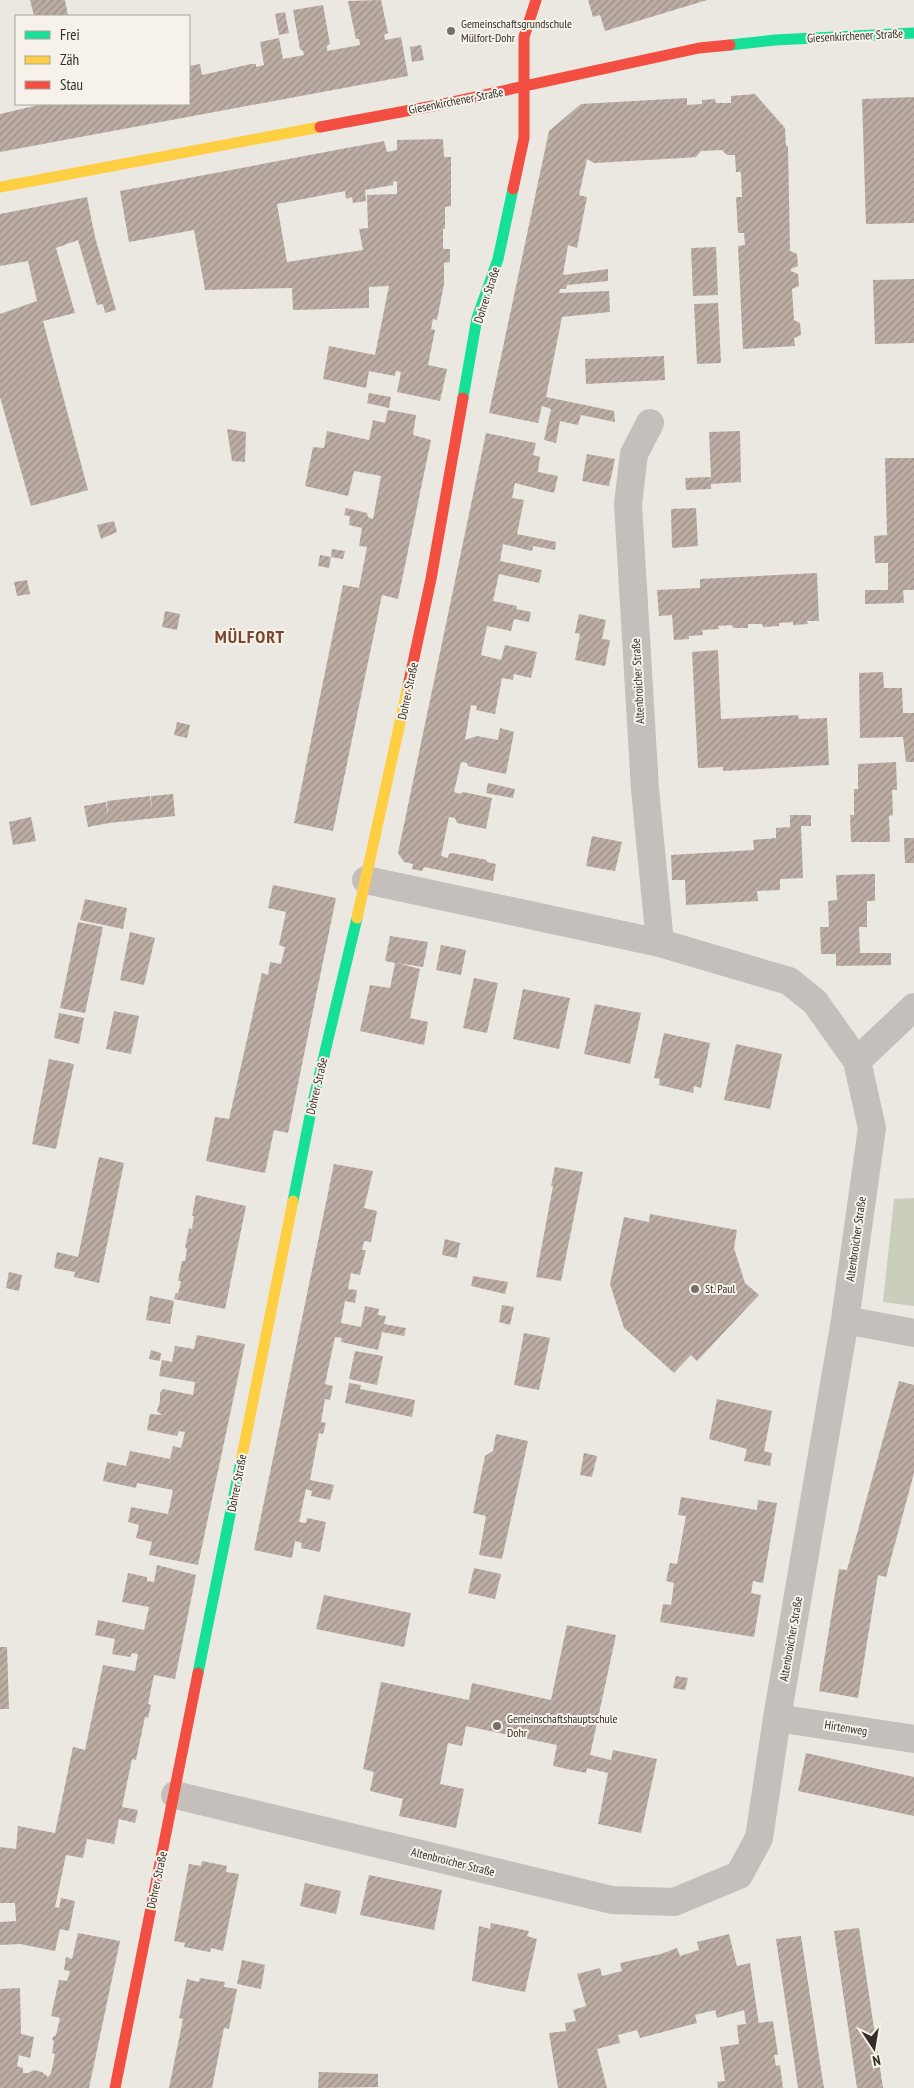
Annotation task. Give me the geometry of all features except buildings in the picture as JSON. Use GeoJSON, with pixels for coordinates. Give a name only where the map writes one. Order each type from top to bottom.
{"type":"FeatureCollection","features":[{"type":"Feature","properties":{"kind":"street","name":"Dohrer Straße"},"geometry":{"type":"LineString","coordinates":[[115,2088],[312,1106],[366,880],[432,579],[478,318],[498,259],[524,138],[524,37],[536,0]]}},
{"type":"Feature","properties":{"kind":"street","name":"Giesenkirchener Straße"},"geometry":{"type":"LineString","coordinates":[[0,187],[438,105],[650,57],[708,46],[775,40],[914,33]]}},
{"type":"Feature","properties":{"kind":"street","name":"Altenbroicher Straße"},"geometry":{"type":"LineString","coordinates":[[650,422],[634,454],[628,504],[645,789],[660,943]]}},
{"type":"Feature","properties":{"kind":"street","name":"Altenbroicher Straße"},"geometry":{"type":"LineString","coordinates":[[175,1795],[612,1900],[674,1902],[739,1875],[759,1838],[777,1718],[845,1320],[872,1128],[857,1061],[815,1002],[789,981],[660,943],[366,880]]}},
{"type":"Feature","properties":{"kind":"street"},"geometry":{"type":"LineString","coordinates":[[857,1061],[914,1007]]}},
{"type":"Feature","properties":{"kind":"street"},"geometry":{"type":"LineString","coordinates":[[845,1320],[914,1333]]}},
{"type":"Feature","properties":{"kind":"street","name":"Hirtenweg"},"geometry":{"type":"LineString","coordinates":[[777,1718],[914,1738]]}},
{"type":"Feature","properties":{"kind":"green space"},"geometry":{"type":"Polygon","coordinates":[[[914,1198],[914,1306],[883,1302],[894,1199],[914,1198]]]}},
{"type":"Feature","properties":{"kind":"traffic: fast"},"geometry":{"type":"LineString","coordinates":[[730,45],[775,40],[914,33]]}},
{"type":"Feature","properties":{"kind":"traffic: fast"},"geometry":{"type":"LineString","coordinates":[[463,398],[477,318],[498,259],[513,189]]}},
{"type":"Feature","properties":{"kind":"traffic: fast"},"geometry":{"type":"LineString","coordinates":[[293,1201],[312,1106],[357,918]]}},
{"type":"Feature","properties":{"kind":"traffic: fast"},"geometry":{"type":"LineString","coordinates":[[198,1673],[241,1461]]}},
{"type":"Feature","properties":{"kind":"traffic: slow"},"geometry":{"type":"LineString","coordinates":[[0,187],[320,127]]}},
{"type":"Feature","properties":{"kind":"traffic: slow"},"geometry":{"type":"LineString","coordinates":[[357,918],[408,686]]}},
{"type":"Feature","properties":{"kind":"traffic: slow"},"geometry":{"type":"LineString","coordinates":[[241,1461],[293,1201]]}},
{"type":"Feature","properties":{"kind":"traffic: jam"},"geometry":{"type":"LineString","coordinates":[[513,189],[524,138],[524,37],[536,0]]}},
{"type":"Feature","properties":{"kind":"traffic: jam"},"geometry":{"type":"LineString","coordinates":[[320,127],[438,105],[699,48],[730,45]]}},
{"type":"Feature","properties":{"kind":"traffic: jam"},"geometry":{"type":"LineString","coordinates":[[408,686],[431,579],[463,398]]}},
{"type":"Feature","properties":{"kind":"traffic: jam"},"geometry":{"type":"LineString","coordinates":[[115,2088],[198,1673]]}},
{"type":"Feature","properties":{"kind":"place","name":"Gemeinschaftsgrundschule Mülfort-Dohr"},"geometry":{"type":"Point","coordinates":[451,31]}},
{"type":"Feature","properties":{"kind":"place","name":"St. Paul"},"geometry":{"type":"Point","coordinates":[695,1289]}},
{"type":"Feature","properties":{"kind":"place","name":"Gemeinschaftshauptschule Dohr"},"geometry":{"type":"Point","coordinates":[497,1726]}},
{"type":"Feature","properties":{"kind":"district","name":"MÜLFORT"},"geometry":{"type":"Point","coordinates":[250,637]}}]}
